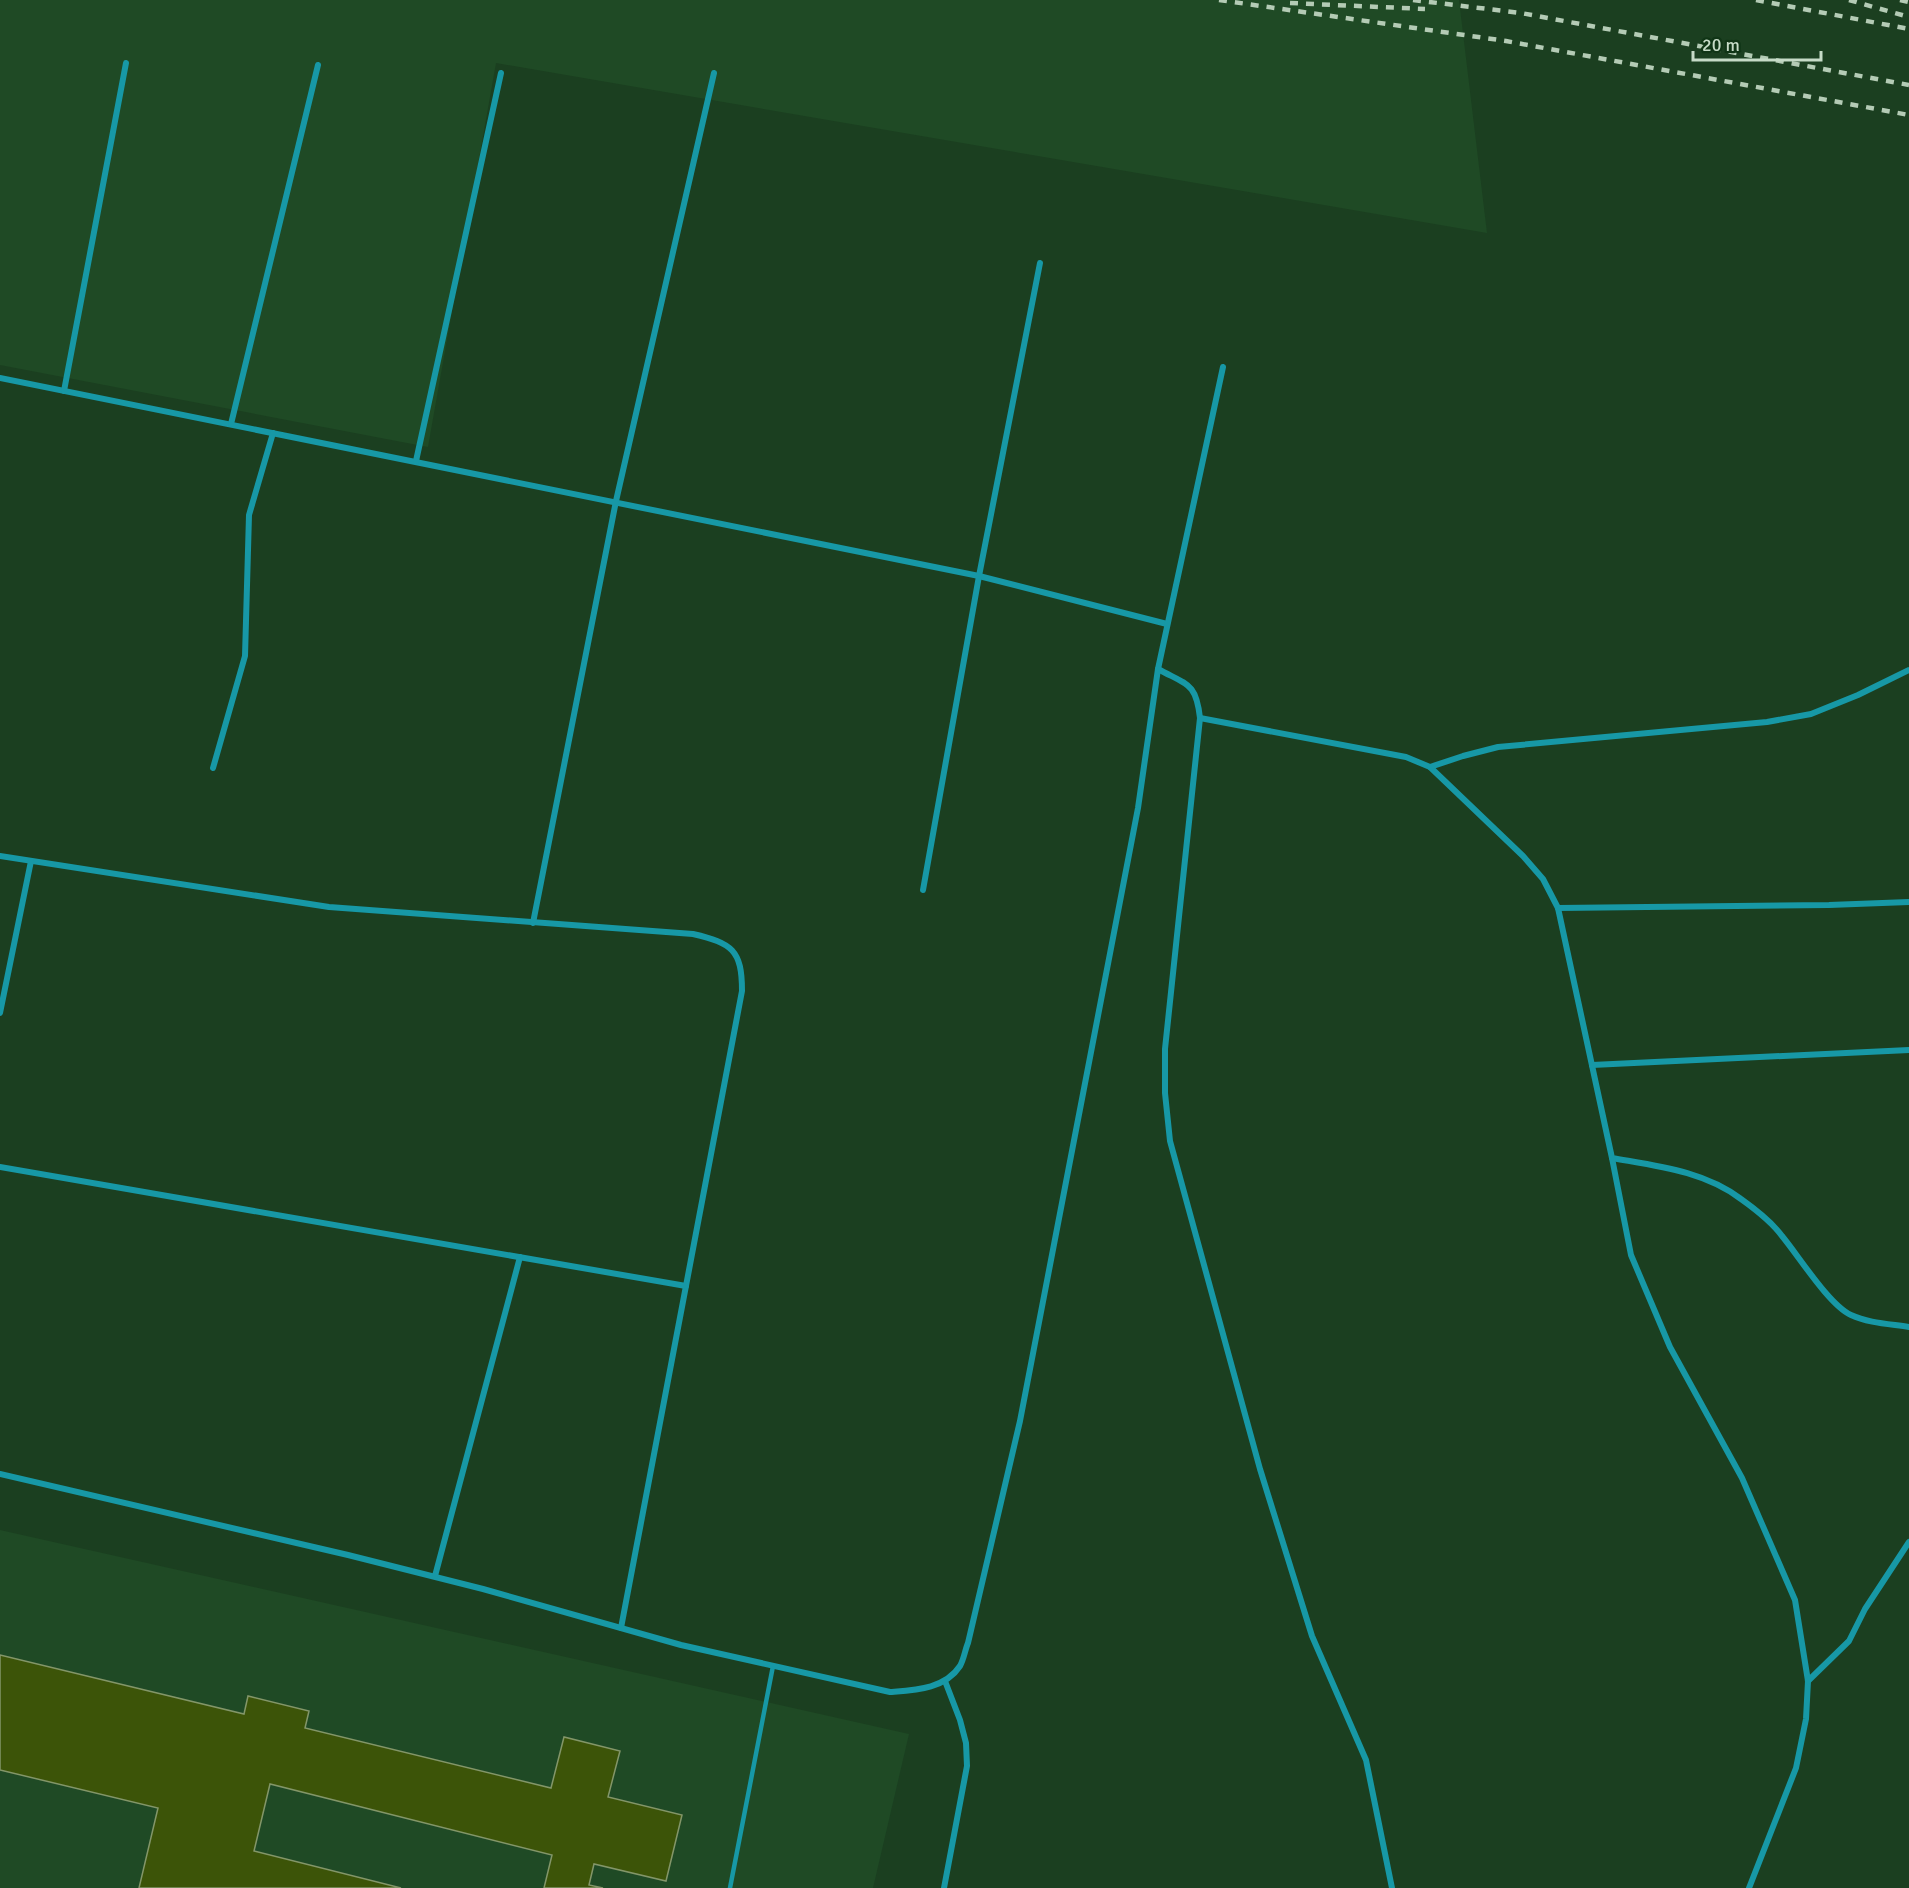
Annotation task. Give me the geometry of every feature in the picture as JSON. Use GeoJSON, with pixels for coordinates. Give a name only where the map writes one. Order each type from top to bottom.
{"type":"FeatureCollection","features":[{"type":"Feature","properties":{"kind":"street"},"geometry":{"type":"LineString","coordinates":[[64,391],[126,63]]}},
{"type":"Feature","properties":{"kind":"street"},"geometry":{"type":"LineString","coordinates":[[231,424],[318,65]]}},
{"type":"Feature","properties":{"kind":"street"},"geometry":{"type":"LineString","coordinates":[[416,461],[501,73]]}},
{"type":"Feature","properties":{"kind":"street"},"geometry":{"type":"LineString","coordinates":[[533,923],[616,501],[714,73]]}},
{"type":"Feature","properties":{"kind":"street"},"geometry":{"type":"LineString","coordinates":[[923,890],[1040,263]]}},
{"type":"Feature","properties":{"kind":"street"},"geometry":{"type":"LineString","coordinates":[[0,1474],[435,1576],[681,1645],[890,1692],[920,1690],[945,1681],[960,1666],[968,1642],[1020,1421],[1133,831],[1158,669],[1223,367]]}},
{"type":"Feature","properties":{"kind":"street"},"geometry":{"type":"LineString","coordinates":[[0,378],[980,576],[1167,624]]}},
{"type":"Feature","properties":{"kind":"street"},"geometry":{"type":"LineString","coordinates":[[213,768],[244,656],[249,515],[273,433]]}},
{"type":"Feature","properties":{"kind":"street"},"geometry":{"type":"LineString","coordinates":[[1158,669],[1191,687],[1198,698],[1200,718],[1166,1049],[1164,1093],[1170,1141],[1260,1469],[1312,1636],[1366,1760],[1392,1888]]}},
{"type":"Feature","properties":{"kind":"street"},"geometry":{"type":"LineString","coordinates":[[1430,767],[1498,747],[1767,722],[1811,714],[1858,695],[1909,670]]}},
{"type":"Feature","properties":{"kind":"street"},"geometry":{"type":"LineString","coordinates":[[1200,718],[1406,757],[1430,767],[1523,856],[1543,879],[1558,908],[1631,1255],[1670,1347],[1742,1478],[1795,1600],[1809,1681],[1806,1719],[1796,1768],[1749,1888]]}},
{"type":"Feature","properties":{"kind":"street"},"geometry":{"type":"LineString","coordinates":[[0,856],[329,907],[701,936],[718,940],[733,950],[742,969],[742,991],[621,1628]]}},
{"type":"Feature","properties":{"kind":"street"},"geometry":{"type":"LineString","coordinates":[[0,1013],[31,861]]}},
{"type":"Feature","properties":{"kind":"street"},"geometry":{"type":"LineString","coordinates":[[1558,908],[1909,902]]}},
{"type":"Feature","properties":{"kind":"street"},"geometry":{"type":"LineString","coordinates":[[1592,1065],[1909,1050]]}},
{"type":"Feature","properties":{"kind":"street"},"geometry":{"type":"LineString","coordinates":[[1612,1158],[1682,1171],[1713,1182],[1741,1199],[1780,1233],[1831,1297],[1850,1314],[1876,1322],[1909,1327]]}},
{"type":"Feature","properties":{"kind":"street"},"geometry":{"type":"LineString","coordinates":[[0,1167],[686,1286]]}},
{"type":"Feature","properties":{"kind":"street"},"geometry":{"type":"LineString","coordinates":[[435,1576],[520,1257]]}},
{"type":"Feature","properties":{"kind":"street"},"geometry":{"type":"LineString","coordinates":[[1809,1681],[1849,1641],[1865,1609],[1909,1542]]}},
{"type":"Feature","properties":{"kind":"street"},"geometry":{"type":"LineString","coordinates":[[944,1888],[967,1766],[966,1743],[945,1681]]}},
{"type":"Feature","properties":{"kind":"lane"},"geometry":{"type":"LineString","coordinates":[[730,1888],[773,1666]]}},
{"type":"Feature","properties":{"kind":"shaded area"},"geometry":{"type":"Polygon","coordinates":[[[0,0],[1459,0],[1487,233],[496,63],[428,447],[0,365],[0,0]]]}},
{"type":"Feature","properties":{"kind":"shaded area"},"geometry":{"type":"Polygon","coordinates":[[[0,1530],[909,1734],[873,1888],[0,1888],[0,1530]]]}},
{"type":"Feature","properties":{"kind":"building"},"geometry":{"type":"Polygon","coordinates":[[[0,1655],[244,1714],[248,1696],[309,1711],[305,1728],[551,1788],[564,1737],[620,1751],[608,1797],[682,1815],[666,1881],[594,1864],[589,1885],[603,1888],[544,1888],[552,1855],[270,1784],[254,1851],[401,1888],[139,1888],[158,1808],[0,1770],[0,1655]]]}},
{"type":"Feature","properties":{"kind":"railway"},"geometry":{"type":"LineString","coordinates":[[1219,0],[1506,41],[1909,115]]}},
{"type":"Feature","properties":{"kind":"railway"},"geometry":{"type":"LineString","coordinates":[[1413,0],[1521,13],[1909,85]]}},
{"type":"Feature","properties":{"kind":"railway"},"geometry":{"type":"LineString","coordinates":[[1756,0],[1909,29]]}},
{"type":"Feature","properties":{"kind":"railway"},"geometry":{"type":"LineString","coordinates":[[1849,0],[1909,17]]}},
{"type":"Feature","properties":{"kind":"railway"},"geometry":{"type":"LineString","coordinates":[[1900,0],[1909,2]]}},
{"type":"Feature","properties":{"kind":"railway"},"geometry":{"type":"LineString","coordinates":[[1290,3],[1425,9]]}}]}
